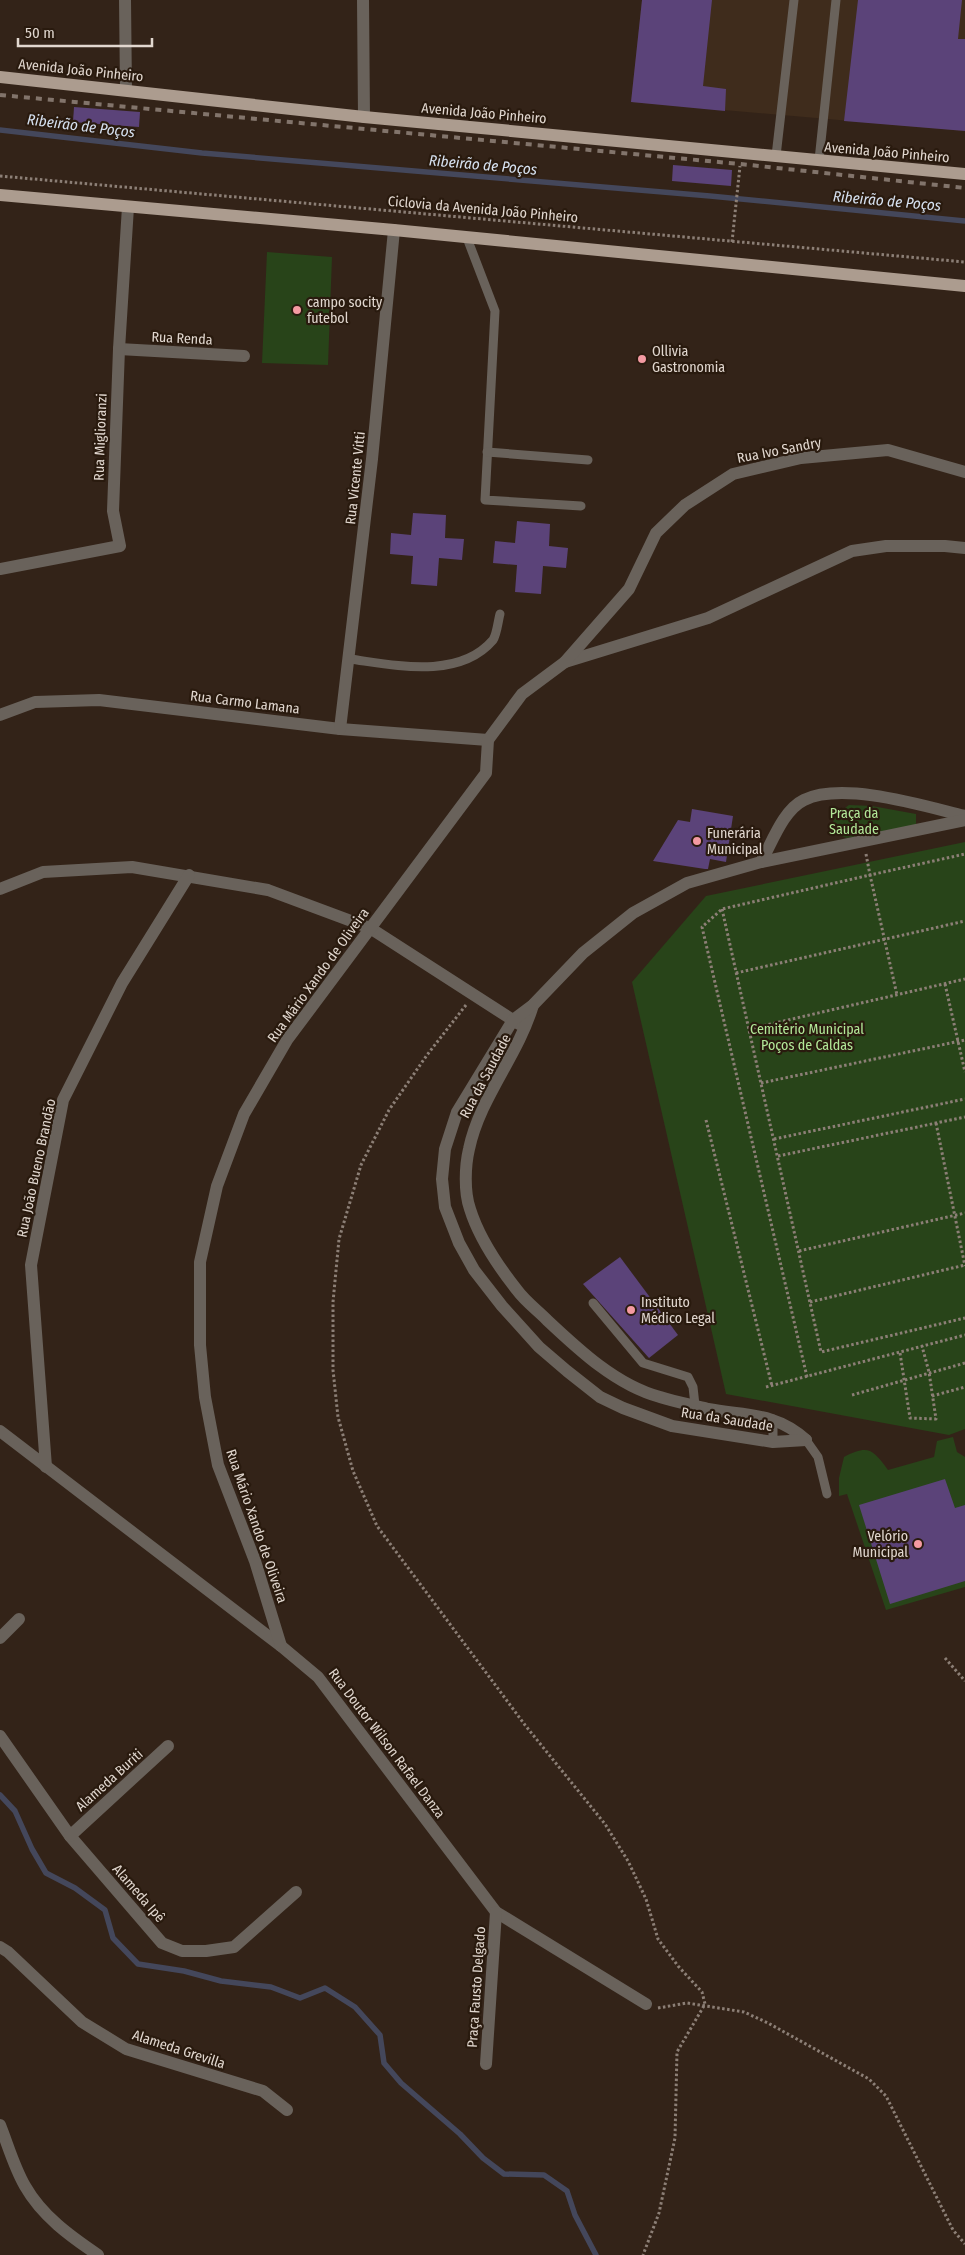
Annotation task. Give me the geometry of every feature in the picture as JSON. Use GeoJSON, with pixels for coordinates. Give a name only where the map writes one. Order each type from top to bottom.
{"type":"FeatureCollection","features":[{"type":"Feature","properties":{"kind":"main road","name":"Avenida João Pinheiro"},"geometry":{"type":"LineString","coordinates":[[0,77],[364,116],[965,174]]}},
{"type":"Feature","properties":{"kind":"main road"},"geometry":{"type":"LineString","coordinates":[[0,195],[394,230],[965,286]]}},
{"type":"Feature","properties":{"kind":"street"},"geometry":{"type":"LineString","coordinates":[[125,0],[126,90]]}},
{"type":"Feature","properties":{"kind":"street"},"geometry":{"type":"LineString","coordinates":[[363,0],[364,116]]}},
{"type":"Feature","properties":{"kind":"street","name":"Rua Miglioranzi"},"geometry":{"type":"LineString","coordinates":[[0,569],[120,546],[113,511],[118,350],[128,207]]}},
{"type":"Feature","properties":{"kind":"street","name":"Rua Vicente Vitti"},"geometry":{"type":"LineString","coordinates":[[340,729],[350,659],[372,459],[394,230]]}},
{"type":"Feature","properties":{"kind":"street","name":"Rua Renda"},"geometry":{"type":"LineString","coordinates":[[118,350],[244,356]]}},
{"type":"Feature","properties":{"kind":"street","name":"Rua Ivo Sandry"},"geometry":{"type":"LineString","coordinates":[[565,662],[629,589],[656,533],[685,505],[733,474],[801,458],[888,450],[965,472]]}},
{"type":"Feature","properties":{"kind":"street"},"geometry":{"type":"LineString","coordinates":[[488,740],[522,694],[565,662],[708,618],[852,551],[886,546],[965,548]]}},
{"type":"Feature","properties":{"kind":"street","name":"Rua Carmo Lamana"},"geometry":{"type":"LineString","coordinates":[[0,715],[35,702],[99,700],[340,729],[488,740]]}},
{"type":"Feature","properties":{"kind":"street","name":"Rua Mário Xando de Oliveira"},"geometry":{"type":"LineString","coordinates":[[281,1646],[255,1561],[218,1466],[205,1397],[200,1345],[200,1262],[217,1186],[244,1114],[287,1040],[486,773],[488,740]]}},
{"type":"Feature","properties":{"kind":"street","name":"Rua da Saudade"},"geometry":{"type":"LineString","coordinates":[[761,862],[787,814],[803,800],[829,794],[862,794],[965,818]]}},
{"type":"Feature","properties":{"kind":"street","name":"Rua da Saudade"},"geometry":{"type":"LineString","coordinates":[[806,1440],[773,1442],[672,1426],[600,1397],[539,1347],[502,1306],[474,1270],[459,1243],[445,1207],[442,1179],[445,1149],[457,1112],[513,1020],[533,1005],[583,953],[633,913],[687,883],[761,862],[965,818]]}},
{"type":"Feature","properties":{"kind":"street"},"geometry":{"type":"LineString","coordinates":[[0,889],[43,872],[132,867],[189,875],[268,890],[370,928],[526,1029]]}},
{"type":"Feature","properties":{"kind":"street","name":"Rua João Bueno Brandão"},"geometry":{"type":"LineString","coordinates":[[46,1468],[31,1265],[63,1100],[122,984],[189,875]]}},
{"type":"Feature","properties":{"kind":"street","name":"Rua da Saudade"},"geometry":{"type":"LineString","coordinates":[[533,1005],[526,1029],[474,1127],[468,1152],[466,1177],[469,1208],[485,1244],[518,1292],[582,1353],[612,1375],[658,1397],[774,1420],[788,1425],[806,1440]]}},
{"type":"Feature","properties":{"kind":"street","name":"Rua Doutor Wilson Rafael Danza"},"geometry":{"type":"LineString","coordinates":[[0,1431],[281,1646],[318,1677],[496,1912],[646,2004]]}},
{"type":"Feature","properties":{"kind":"street"},"geometry":{"type":"LineString","coordinates":[[0,1638],[19,1619]]}},
{"type":"Feature","properties":{"kind":"street","name":"Alameda Ipê"},"geometry":{"type":"LineString","coordinates":[[0,1736],[70,1836],[162,1943],[182,1951],[206,1952],[234,1946],[296,1892]]}},
{"type":"Feature","properties":{"kind":"street","name":"Alameda Buriti"},"geometry":{"type":"LineString","coordinates":[[70,1836],[168,1746]]}},
{"type":"Feature","properties":{"kind":"street","name":"Praça Fausto Delgado"},"geometry":{"type":"LineString","coordinates":[[486,2064],[496,1912]]}},
{"type":"Feature","properties":{"kind":"street","name":"Alameda Grevilla"},"geometry":{"type":"LineString","coordinates":[[0,1947],[8,1952],[82,2022],[126,2049],[263,2091],[287,2110]]}},
{"type":"Feature","properties":{"kind":"street"},"geometry":{"type":"LineString","coordinates":[[0,2125],[25,2186],[44,2213],[66,2233],[98,2255]]}},
{"type":"Feature","properties":{"kind":"lane"},"geometry":{"type":"LineString","coordinates":[[776,156],[794,0]]}},
{"type":"Feature","properties":{"kind":"lane"},"geometry":{"type":"LineString","coordinates":[[819,160],[836,0]]}},
{"type":"Feature","properties":{"kind":"lane"},"geometry":{"type":"LineString","coordinates":[[468,238],[495,311],[485,500],[581,506]]}},
{"type":"Feature","properties":{"kind":"lane"},"geometry":{"type":"LineString","coordinates":[[487,452],[588,460]]}},
{"type":"Feature","properties":{"kind":"lane"},"geometry":{"type":"LineString","coordinates":[[350,659],[390,665],[426,666],[454,664],[474,655],[494,638],[500,614]]}},
{"type":"Feature","properties":{"kind":"lane"},"geometry":{"type":"LineString","coordinates":[[593,1303],[643,1363],[688,1377],[693,1387],[695,1405]]}},
{"type":"Feature","properties":{"kind":"lane"},"geometry":{"type":"LineString","coordinates":[[773,1442],[774,1420]]}},
{"type":"Feature","properties":{"kind":"lane"},"geometry":{"type":"LineString","coordinates":[[806,1440],[818,1458],[827,1494]]}},
{"type":"Feature","properties":{"kind":"path"},"geometry":{"type":"LineString","coordinates":[[732,242],[740,164]]}},
{"type":"Feature","properties":{"kind":"path","name":"Ciclovia da Avenida João Pinheiro"},"geometry":{"type":"LineString","coordinates":[[0,176],[965,262]]}},
{"type":"Feature","properties":{"kind":"path"},"geometry":{"type":"LineString","coordinates":[[864,841],[897,995]]}},
{"type":"Feature","properties":{"kind":"path"},"geometry":{"type":"LineString","coordinates":[[807,1377],[702,927],[722,909],[965,854]]}},
{"type":"Feature","properties":{"kind":"path"},"geometry":{"type":"LineString","coordinates":[[722,909],[821,1352],[965,1318]]}},
{"type":"Feature","properties":{"kind":"path"},"geometry":{"type":"LineString","coordinates":[[736,973],[965,922]]}},
{"type":"Feature","properties":{"kind":"path"},"geometry":{"type":"LineString","coordinates":[[749,1029],[965,980]]}},
{"type":"Feature","properties":{"kind":"path"},"geometry":{"type":"LineString","coordinates":[[946,984],[965,1072]]}},
{"type":"Feature","properties":{"kind":"path"},"geometry":{"type":"LineString","coordinates":[[474,995],[427,1055],[390,1110],[361,1165],[339,1239],[333,1302],[333,1370],[338,1417],[353,1471],[377,1526],[525,1726],[604,1824],[628,1861],[646,1899],[658,1939],[678,1966],[702,1992],[705,2004],[677,2052],[675,2138],[659,2213],[642,2255]]}},
{"type":"Feature","properties":{"kind":"path"},"geometry":{"type":"LineString","coordinates":[[762,1083],[965,1040]]}},
{"type":"Feature","properties":{"kind":"path"},"geometry":{"type":"LineString","coordinates":[[774,1138],[965,1099]]}},
{"type":"Feature","properties":{"kind":"path"},"geometry":{"type":"LineString","coordinates":[[778,1156],[965,1117]]}},
{"type":"Feature","properties":{"kind":"path"},"geometry":{"type":"LineString","coordinates":[[706,1120],[772,1386]]}},
{"type":"Feature","properties":{"kind":"path"},"geometry":{"type":"LineString","coordinates":[[810,1302],[965,1266],[936,1123]]}},
{"type":"Feature","properties":{"kind":"path"},"geometry":{"type":"LineString","coordinates":[[799,1251],[965,1213]]}},
{"type":"Feature","properties":{"kind":"path"},"geometry":{"type":"LineString","coordinates":[[766,1387],[965,1335]]}},
{"type":"Feature","properties":{"kind":"path"},"geometry":{"type":"LineString","coordinates":[[900,1353],[910,1418],[936,1419],[929,1372],[922,1346]]}},
{"type":"Feature","properties":{"kind":"path"},"geometry":{"type":"LineString","coordinates":[[852,1395],[965,1363]]}},
{"type":"Feature","properties":{"kind":"path"},"geometry":{"type":"LineString","coordinates":[[932,1396],[965,1387]]}},
{"type":"Feature","properties":{"kind":"path"},"geometry":{"type":"LineString","coordinates":[[945,1658],[965,1681]]}},
{"type":"Feature","properties":{"kind":"path"},"geometry":{"type":"LineString","coordinates":[[646,2004],[654,2008],[687,2003],[705,2004],[744,2012],[768,2023],[869,2079],[886,2096],[953,2230],[965,2244]]}},
{"type":"Feature","properties":{"kind":"shaded area"},"geometry":{"type":"Polygon","coordinates":[[[642,0],[965,0],[965,131],[631,102],[642,0]]]}},
{"type":"Feature","properties":{"kind":"green space","name":"campo socity futebol"},"geometry":{"type":"Polygon","coordinates":[[[267,252],[332,257],[328,365],[262,363],[267,252]]]}},
{"type":"Feature","properties":{"kind":"green space","name":"Praça da Saudade"},"geometry":{"type":"Polygon","coordinates":[[[849,805],[872,806],[916,814],[916,825],[847,838],[830,832],[836,816],[849,805]]]}},
{"type":"Feature","properties":{"kind":"green space","name":"Cemitério Municipal Poços de Caldas"},"geometry":{"type":"Polygon","coordinates":[[[965,842],[965,1429],[949,1435],[726,1394],[632,982],[706,896],[965,842]]]}},
{"type":"Feature","properties":{"kind":"green space","name":"Velório Municipal"},"geometry":{"type":"Polygon","coordinates":[[[953,1437],[957,1452],[965,1457],[965,1587],[886,1610],[847,1494],[839,1496],[839,1478],[844,1457],[859,1451],[870,1451],[888,1470],[934,1457],[937,1441],[953,1437]]]}},
{"type":"Feature","properties":{"kind":"building"},"geometry":{"type":"Polygon","coordinates":[[[642,0],[712,0],[703,86],[726,89],[725,111],[631,102],[642,0]]]}},
{"type":"Feature","properties":{"kind":"building"},"geometry":{"type":"Polygon","coordinates":[[[858,0],[962,0],[958,39],[965,39],[965,131],[844,121],[858,0]]]}},
{"type":"Feature","properties":{"kind":"building"},"geometry":{"type":"Polygon","coordinates":[[[74,107],[140,112],[139,127],[73,122],[74,107]]]}},
{"type":"Feature","properties":{"kind":"building"},"geometry":{"type":"Polygon","coordinates":[[[673,165],[732,170],[731,186],[672,181],[673,165]]]}},
{"type":"Feature","properties":{"kind":"building"},"geometry":{"type":"Polygon","coordinates":[[[413,513],[446,515],[445,538],[464,539],[462,560],[439,558],[437,586],[411,584],[413,556],[390,554],[391,533],[411,535],[413,513]]]}},
{"type":"Feature","properties":{"kind":"building"},"geometry":{"type":"Polygon","coordinates":[[[517,521],[550,524],[549,546],[568,548],[566,568],[543,566],[541,594],[515,592],[517,565],[493,563],[495,541],[515,543],[517,521]]]}},
{"type":"Feature","properties":{"kind":"building","name":"Funerária Municipal"},"geometry":{"type":"Polygon","coordinates":[[[692,809],[733,816],[726,862],[710,859],[708,869],[705,869],[653,861],[678,820],[690,822],[692,809]]]}},
{"type":"Feature","properties":{"kind":"building","name":"Instituto Médico Legal"},"geometry":{"type":"Polygon","coordinates":[[[620,1257],[678,1335],[649,1358],[583,1284],[620,1257]]]}},
{"type":"Feature","properties":{"kind":"building","name":"Velório Municipal"},"geometry":{"type":"Polygon","coordinates":[[[945,1479],[955,1508],[965,1505],[965,1581],[890,1604],[859,1505],[945,1479]]]}},
{"type":"Feature","properties":{"kind":"waterway","name":"Ribeirão de Poços"},"geometry":{"type":"LineString","coordinates":[[0,130],[202,153],[710,196],[965,221]]}},
{"type":"Feature","properties":{"kind":"waterway"},"geometry":{"type":"LineString","coordinates":[[0,1795],[15,1811],[32,1849],[46,1873],[75,1888],[105,1910],[113,1938],[138,1964],[184,1971],[221,1981],[271,1987],[300,1998],[325,1988],[355,2007],[380,2035],[384,2063],[401,2083],[460,2134],[483,2158],[504,2174],[544,2175],[567,2191],[575,2215],[596,2255]]}},
{"type":"Feature","properties":{"kind":"railway"},"geometry":{"type":"LineString","coordinates":[[0,95],[740,164],[965,188]]}},
{"type":"Feature","properties":{"kind":"place","name":"campo socity futebol"},"geometry":{"type":"Point","coordinates":[297,310]}},
{"type":"Feature","properties":{"kind":"place","name":"Ollivia Gastronomia"},"geometry":{"type":"Point","coordinates":[642,359]}},
{"type":"Feature","properties":{"kind":"place","name":"Funerária Municipal"},"geometry":{"type":"Point","coordinates":[697,841]}},
{"type":"Feature","properties":{"kind":"place","name":"Instituto Médico Legal"},"geometry":{"type":"Point","coordinates":[631,1310]}},
{"type":"Feature","properties":{"kind":"place","name":"Velório Municipal"},"geometry":{"type":"Point","coordinates":[918,1544]}}]}
